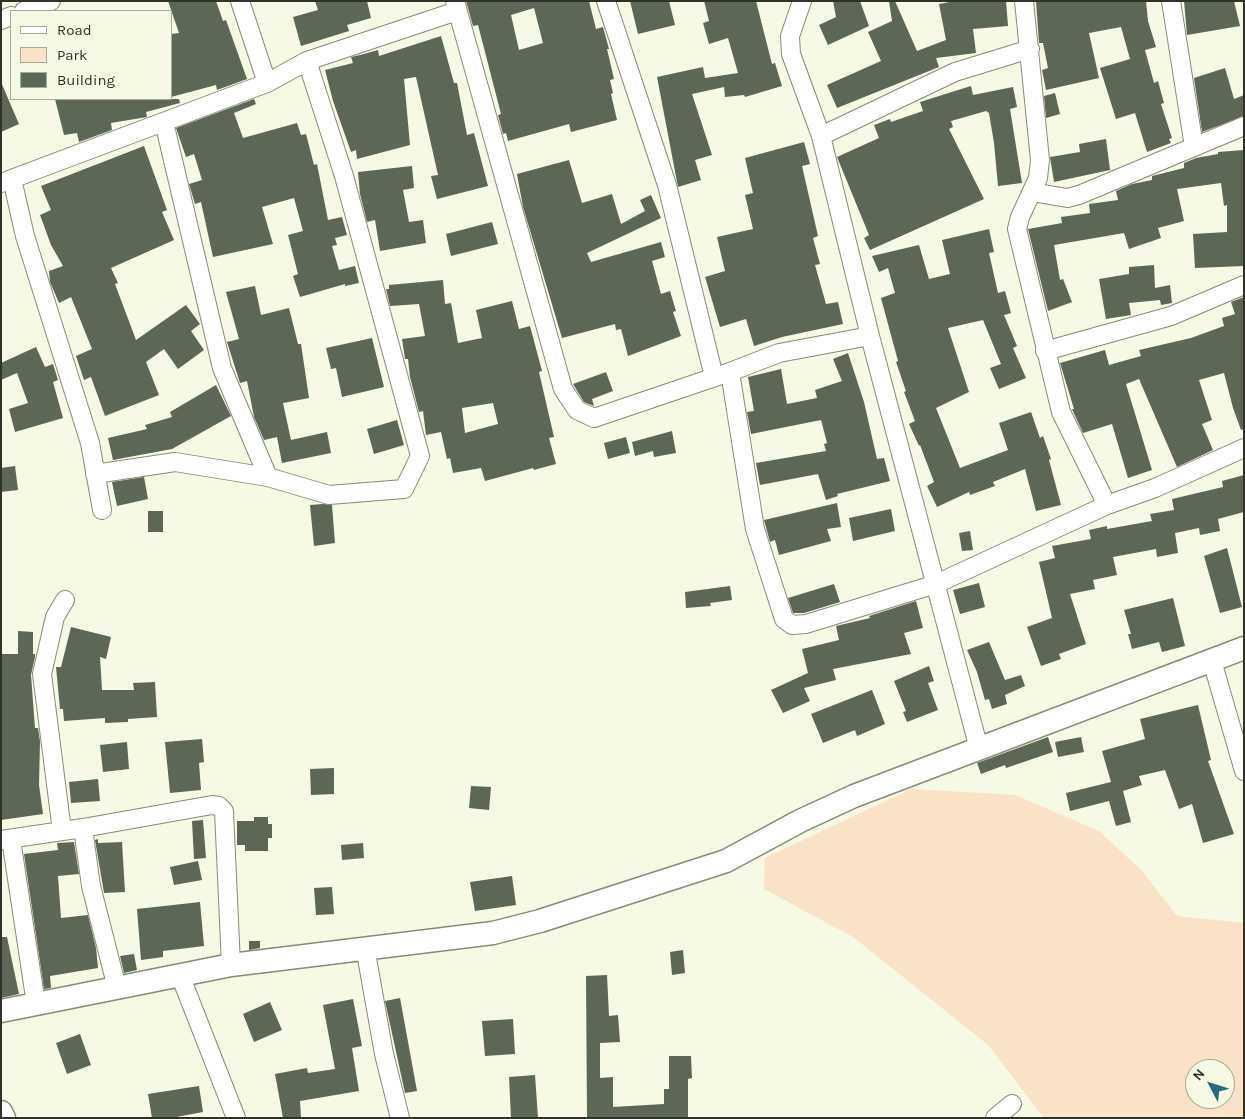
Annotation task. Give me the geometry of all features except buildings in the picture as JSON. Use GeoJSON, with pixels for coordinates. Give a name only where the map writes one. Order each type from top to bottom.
{"type":"FeatureCollection","features":[{"type":"Feature","properties":{"kind":"street"},"geometry":{"type":"LineString","coordinates":[[27,10],[51,1]]}},
{"type":"Feature","properties":{"kind":"street"},"geometry":{"type":"LineString","coordinates":[[240,1],[267,83]]}},
{"type":"Feature","properties":{"kind":"street"},"geometry":{"type":"LineString","coordinates":[[606,1],[666,185],[722,375],[755,529],[784,618],[792,625],[806,624],[936,584],[1107,505],[1155,488],[1244,448]]}},
{"type":"Feature","properties":{"kind":"street"},"geometry":{"type":"LineString","coordinates":[[802,1],[790,36],[791,54],[821,136],[870,336],[979,749]]}},
{"type":"Feature","properties":{"kind":"street"},"geometry":{"type":"LineString","coordinates":[[1024,1],[1040,160],[1038,178],[1020,217],[1017,230],[1061,412],[1107,505]]}},
{"type":"Feature","properties":{"kind":"street"},"geometry":{"type":"LineString","coordinates":[[1171,1],[1194,147]]}},
{"type":"Feature","properties":{"kind":"street"},"geometry":{"type":"LineString","coordinates":[[102,510],[90,443],[81,410],[7,181],[267,83],[307,61],[456,6],[563,390],[577,410],[594,418],[722,375],[779,353],[870,336]]}},
{"type":"Feature","properties":{"kind":"street"},"geometry":{"type":"LineString","coordinates":[[821,136],[955,72],[1030,49]]}},
{"type":"Feature","properties":{"kind":"street"},"geometry":{"type":"LineString","coordinates":[[95,474],[175,462],[268,477],[329,495],[404,489],[420,456],[344,176],[307,61]]}},
{"type":"Feature","properties":{"kind":"street"},"geometry":{"type":"LineString","coordinates":[[164,122],[222,368],[268,477]]}},
{"type":"Feature","properties":{"kind":"street"},"geometry":{"type":"LineString","coordinates":[[1032,192],[1067,198],[1079,195],[1244,126]]}},
{"type":"Feature","properties":{"kind":"street"},"geometry":{"type":"LineString","coordinates":[[1046,351],[1171,316],[1244,285]]}},
{"type":"Feature","properties":{"kind":"street"},"geometry":{"type":"LineString","coordinates":[[62,831],[42,674],[56,617],[65,600]]}},
{"type":"Feature","properties":{"kind":"street"},"geometry":{"type":"LineString","coordinates":[[1,1011],[231,965],[364,947],[493,933],[540,921],[726,861],[800,821],[854,796],[1244,648]]}},
{"type":"Feature","properties":{"kind":"street"},"geometry":{"type":"LineString","coordinates":[[1212,661],[1244,771]]}},
{"type":"Feature","properties":{"kind":"street"},"geometry":{"type":"LineString","coordinates":[[36,1004],[6,840],[212,805],[219,806],[224,811],[231,965]]}},
{"type":"Feature","properties":{"kind":"street"},"geometry":{"type":"LineString","coordinates":[[83,828],[91,886],[117,988]]}},
{"type":"Feature","properties":{"kind":"street"},"geometry":{"type":"LineString","coordinates":[[364,947],[384,1054],[400,1118]]}},
{"type":"Feature","properties":{"kind":"street"},"geometry":{"type":"LineString","coordinates":[[180,975],[236,1118]]}},
{"type":"Feature","properties":{"kind":"street"},"geometry":{"type":"LineString","coordinates":[[995,1118],[1012,1104],[1010,1118]]}},
{"type":"Feature","properties":{"kind":"street"},"geometry":{"type":"LineString","coordinates":[[1,1112],[4,1118]]}},
{"type":"Feature","properties":{"kind":"green space"},"geometry":{"type":"Polygon","coordinates":[[[911,789],[1015,795],[1099,831],[1142,871],[1177,916],[1244,923],[1244,1118],[1044,1118],[988,1045],[853,937],[764,889],[765,858],[911,789]]]}}]}
